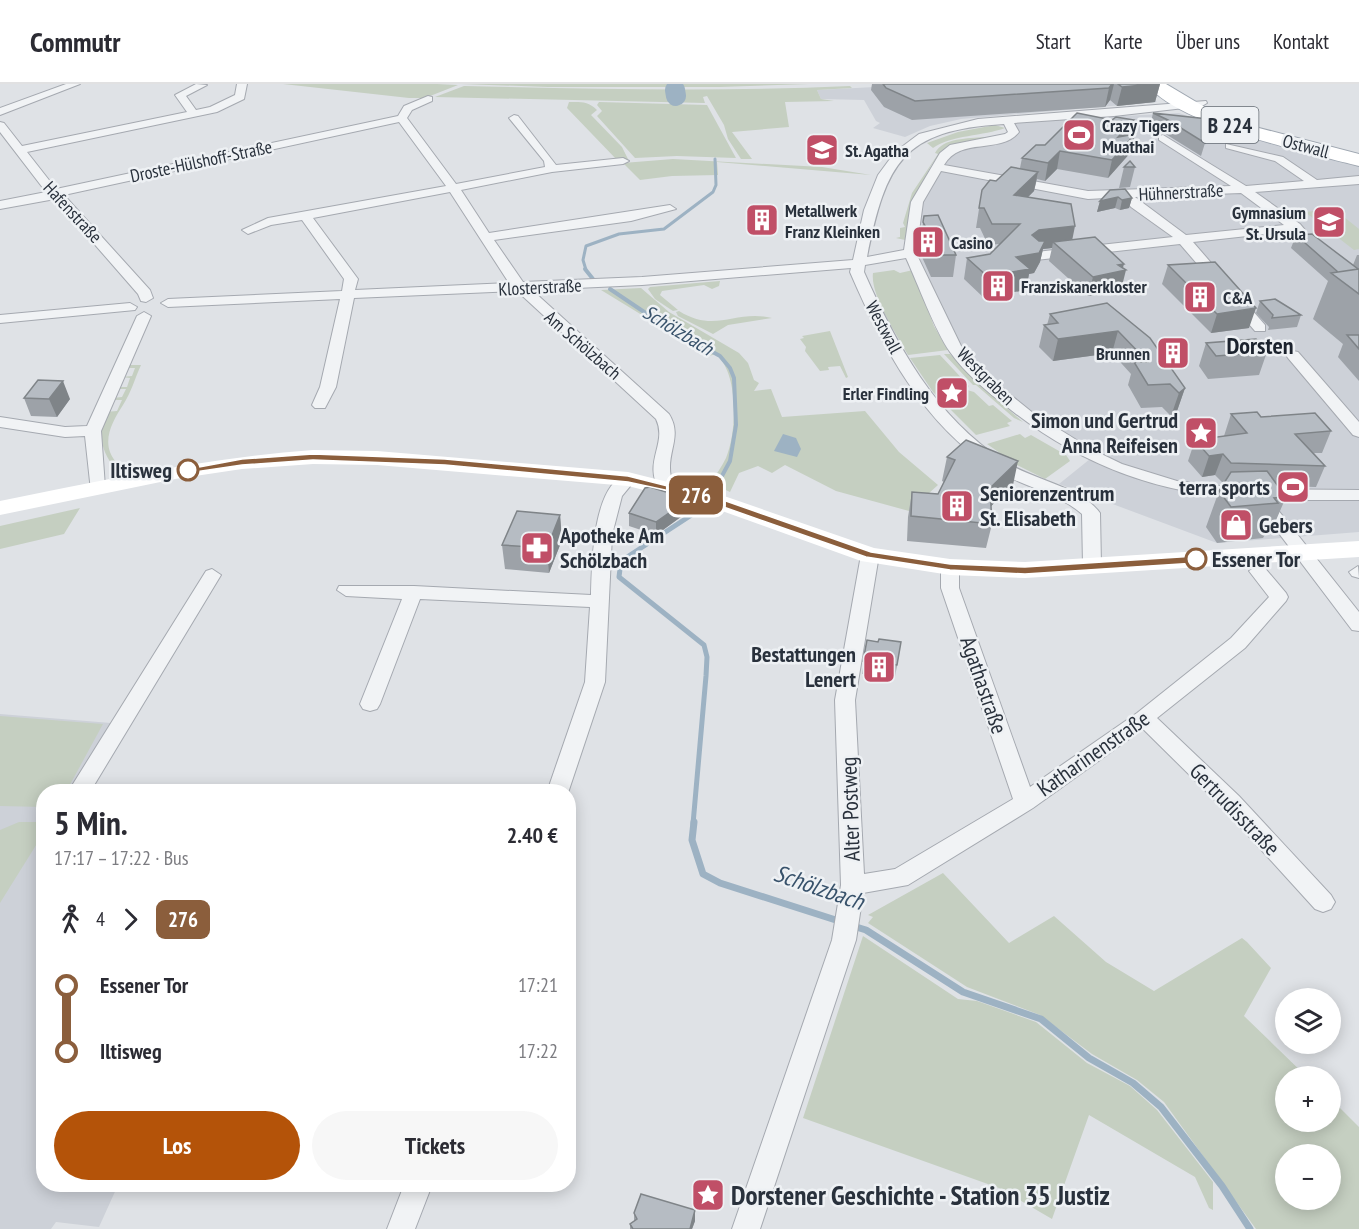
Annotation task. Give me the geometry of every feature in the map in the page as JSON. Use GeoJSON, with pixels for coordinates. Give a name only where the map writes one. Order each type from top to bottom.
{"type":"FeatureCollection","features":[{"type":"Feature","properties":{"kind":"main road","name":"B 224"},"geometry":{"type":"LineString","coordinates":[[1155,84],[1194,105]]}},
{"type":"Feature","properties":{"kind":"main road","name":"B 224"},"geometry":{"type":"LineString","coordinates":[[1171,84],[1194,105]]}},
{"type":"Feature","properties":{"kind":"main road","name":"Ostwall"},"geometry":{"type":"LineString","coordinates":[[1194,105],[1269,129],[1359,153]]}},
{"type":"Feature","properties":{"kind":"main road","name":"Ostwall"},"geometry":{"type":"LineString","coordinates":[[1194,105],[1256,134],[1359,160]]}},
{"type":"Feature","properties":{"kind":"main road"},"geometry":{"type":"LineString","coordinates":[[0,508],[233,464],[313,457],[445,462],[628,479],[719,502],[870,555],[950,567],[1025,570],[1359,549]]}},
{"type":"Feature","properties":{"kind":"street"},"geometry":{"type":"LineString","coordinates":[[0,112],[75,84]]}},
{"type":"Feature","properties":{"kind":"street"},"geometry":{"type":"LineString","coordinates":[[3,148],[18,148],[225,106],[242,94],[242,84]]}},
{"type":"Feature","properties":{"kind":"street"},"geometry":{"type":"LineString","coordinates":[[193,113],[180,95],[202,85]]}},
{"type":"Feature","properties":{"kind":"street"},"geometry":{"type":"LineString","coordinates":[[402,118],[408,108],[428,99]]}},
{"type":"Feature","properties":{"kind":"street","name":"Westwall"},"geometry":{"type":"LineString","coordinates":[[1092,565],[1090,513],[1074,498],[1027,481],[998,465],[969,443],[937,411],[916,384],[879,322],[857,272],[875,196],[886,172],[899,154],[923,136],[942,129],[1007,119],[1194,105]]}},
{"type":"Feature","properties":{"kind":"street","name":"Am Schölzbach"},"geometry":{"type":"LineString","coordinates":[[402,118],[454,189],[521,289],[663,417],[668,425],[669,435],[660,469],[666,487]]}},
{"type":"Feature","properties":{"kind":"street","name":"Droste-Hülshoff-Straße"},"geometry":{"type":"LineString","coordinates":[[0,205],[402,118]]}},
{"type":"Feature","properties":{"kind":"street"},"geometry":{"type":"LineString","coordinates":[[514,118],[549,160],[552,169]]}},
{"type":"Feature","properties":{"kind":"street"},"geometry":{"type":"LineString","coordinates":[[910,253],[918,202],[944,155],[954,147],[1009,137],[1014,132],[1007,119]]}},
{"type":"Feature","properties":{"kind":"street","name":"Hafenstraße"},"geometry":{"type":"LineString","coordinates":[[0,125],[53,193],[59,196],[105,247],[145,293],[146,298]]}},
{"type":"Feature","properties":{"kind":"street"},"geometry":{"type":"LineString","coordinates":[[1163,138],[1243,189],[1313,242]]}},
{"type":"Feature","properties":{"kind":"street"},"geometry":{"type":"LineString","coordinates":[[1230,146],[1279,159],[1314,183]]}},
{"type":"Feature","properties":{"kind":"street"},"geometry":{"type":"LineString","coordinates":[[248,230],[268,222],[552,169],[622,161]]}},
{"type":"Feature","properties":{"kind":"street","name":"Hühnerstraße"},"geometry":{"type":"LineString","coordinates":[[937,167],[1083,195],[1243,189],[1359,180]]}},
{"type":"Feature","properties":{"kind":"street"},"geometry":{"type":"LineString","coordinates":[[1128,195],[1135,204],[1166,224],[1182,238],[1260,328]]}},
{"type":"Feature","properties":{"kind":"street"},"geometry":{"type":"LineString","coordinates":[[486,237],[621,219],[670,209]]}},
{"type":"Feature","properties":{"kind":"street"},"geometry":{"type":"LineString","coordinates":[[305,216],[351,279],[328,387],[320,405]]}},
{"type":"Feature","properties":{"kind":"street"},"geometry":{"type":"LineString","coordinates":[[1036,256],[1296,227]]}},
{"type":"Feature","properties":{"kind":"street","name":"Klosterstraße"},"geometry":{"type":"LineString","coordinates":[[168,303],[521,289],[841,266],[910,253]]}},
{"type":"Feature","properties":{"kind":"street","name":"Westgraben"},"geometry":{"type":"LineString","coordinates":[[910,253],[956,350],[993,387],[1036,423],[1100,459],[1141,476],[1175,486],[1258,495],[1359,495]]}},
{"type":"Feature","properties":{"kind":"street"},"geometry":{"type":"LineString","coordinates":[[0,319],[130,307],[146,298],[161,298],[168,303],[159,313],[144,316],[130,312],[130,307]]}},
{"type":"Feature","properties":{"kind":"street"},"geometry":{"type":"LineString","coordinates":[[1241,308],[1256,306]]}},
{"type":"Feature","properties":{"kind":"street"},"geometry":{"type":"LineString","coordinates":[[97,488],[93,431],[144,316]]}},
{"type":"Feature","properties":{"kind":"street"},"geometry":{"type":"LineString","coordinates":[[1293,355],[1359,432]]}},
{"type":"Feature","properties":{"kind":"street"},"geometry":{"type":"LineString","coordinates":[[0,422],[65,432],[93,431]]}},
{"type":"Feature","properties":{"kind":"street"},"geometry":{"type":"LineString","coordinates":[[561,784],[595,682],[603,535],[614,495],[628,479]]}},
{"type":"Feature","properties":{"kind":"street"},"geometry":{"type":"LineString","coordinates":[[1258,495],[1359,625]]}},
{"type":"Feature","properties":{"kind":"street","name":"Alter Postweg"},"geometry":{"type":"LineString","coordinates":[[746,1229],[844,940],[853,885],[845,700],[870,555]]}},
{"type":"Feature","properties":{"kind":"street","name":"Agathastraße"},"geometry":{"type":"LineString","coordinates":[[950,567],[950,588],[1025,802]]}},
{"type":"Feature","properties":{"kind":"street","name":"Katharinenstraße"},"geometry":{"type":"LineString","coordinates":[[853,885],[900,878],[1025,802],[1144,718],[1238,643],[1279,597],[1257,571]]}},
{"type":"Feature","properties":{"kind":"street"},"geometry":{"type":"LineString","coordinates":[[85,784],[212,575]]}},
{"type":"Feature","properties":{"kind":"street"},"geometry":{"type":"LineString","coordinates":[[346,590],[598,601]]}},
{"type":"Feature","properties":{"kind":"street"},"geometry":{"type":"LineString","coordinates":[[370,704],[414,592]]}},
{"type":"Feature","properties":{"kind":"street","name":"Gertrudisstraße"},"geometry":{"type":"LineString","coordinates":[[1144,718],[1231,802],[1323,902]]}},
{"type":"Feature","properties":{"kind":"street"},"geometry":{"type":"LineString","coordinates":[[401,1229],[415,1192]]}},
{"type":"Feature","properties":{"kind":"shaded area"},"geometry":{"type":"Polygon","coordinates":[[[933,84],[1136,84],[1157,102],[961,119],[930,126],[905,137],[873,128],[880,123],[876,121],[864,100],[821,99],[817,90],[933,84]]]}},
{"type":"Feature","properties":{"kind":"shaded area"},"geometry":{"type":"Polygon","coordinates":[[[1179,113],[1227,130],[1359,166],[1359,532],[1217,543],[1059,484],[1090,459],[1033,416],[971,361],[951,333],[919,257],[915,236],[922,201],[952,153],[1005,141],[1015,135],[1012,122],[1179,113]]]}},
{"type":"Feature","properties":{"kind":"shaded area"},"geometry":{"type":"Polygon","coordinates":[[[0,714],[111,723],[75,784],[36,784],[36,1192],[115,1192],[99,1227],[56,1222],[51,1229],[0,1229],[0,714]]]}},
{"type":"Feature","properties":{"kind":"green space"},"geometry":{"type":"Polygon","coordinates":[[[283,84],[458,85],[425,98],[409,98],[283,84]]]}},
{"type":"Feature","properties":{"kind":"green space"},"geometry":{"type":"Polygon","coordinates":[[[461,84],[809,84],[720,87],[548,87],[461,84]]]}},
{"type":"Feature","properties":{"kind":"green space"},"geometry":{"type":"Polygon","coordinates":[[[464,86],[657,89],[850,86],[852,88],[817,90],[821,99],[834,101],[785,102],[789,127],[732,132],[752,159],[741,159],[728,139],[724,125],[707,96],[703,97],[705,103],[435,97],[464,86]]]}},
{"type":"Feature","properties":{"kind":"green space"},"geometry":{"type":"Polygon","coordinates":[[[569,102],[581,102],[594,107],[597,110],[591,115],[622,147],[628,159],[617,160],[567,108],[569,102]]]}},
{"type":"Feature","properties":{"kind":"green space"},"geometry":{"type":"Polygon","coordinates":[[[599,102],[707,105],[736,158],[677,156],[635,158],[597,116],[602,111],[597,105],[599,102]]]}},
{"type":"Feature","properties":{"kind":"green space"},"geometry":{"type":"Polygon","coordinates":[[[995,125],[1005,128],[958,138],[933,148],[927,143],[958,132],[995,125]]]}},
{"type":"Feature","properties":{"kind":"green space"},"geometry":{"type":"Polygon","coordinates":[[[984,137],[989,139],[944,150],[937,157],[919,191],[905,240],[896,238],[900,237],[900,228],[905,227],[903,223],[912,193],[938,154],[935,153],[939,148],[950,141],[984,137]]]}},
{"type":"Feature","properties":{"kind":"green space"},"geometry":{"type":"Polygon","coordinates":[[[673,159],[822,167],[871,175],[717,162],[718,175],[672,176],[640,180],[623,163],[673,159]]]}},
{"type":"Feature","properties":{"kind":"green space"},"geometry":{"type":"Polygon","coordinates":[[[1334,209],[1359,229],[1359,249],[1354,250],[1305,212],[1334,209]]]}},
{"type":"Feature","properties":{"kind":"green space"},"geometry":{"type":"Polygon","coordinates":[[[894,270],[900,273],[913,270],[934,326],[948,350],[908,355],[885,315],[873,282],[873,273],[894,270]]]}},
{"type":"Feature","properties":{"kind":"green space"},"geometry":{"type":"Polygon","coordinates":[[[720,281],[719,286],[712,289],[704,285],[662,291],[660,295],[678,310],[673,311],[655,299],[648,289],[650,287],[720,281]]]}},
{"type":"Feature","properties":{"kind":"green space"},"geometry":{"type":"Polygon","coordinates":[[[641,288],[669,312],[739,353],[748,363],[754,380],[759,383],[754,391],[771,389],[782,417],[865,411],[899,452],[938,485],[909,511],[836,491],[785,465],[772,473],[758,466],[739,473],[730,492],[711,483],[730,447],[734,404],[729,375],[716,354],[709,356],[601,290],[641,288]]]}},
{"type":"Feature","properties":{"kind":"green space"},"geometry":{"type":"Polygon","coordinates":[[[679,311],[704,321],[747,316],[772,318],[728,325],[713,334],[678,316],[676,312],[679,311]]]}},
{"type":"Feature","properties":{"kind":"green space"},"geometry":{"type":"Polygon","coordinates":[[[830,331],[848,377],[846,378],[840,366],[828,367],[829,370],[820,371],[805,351],[806,347],[800,339],[804,338],[802,336],[830,331]]]}},
{"type":"Feature","properties":{"kind":"green space"},"geometry":{"type":"Polygon","coordinates":[[[944,354],[950,354],[978,383],[1023,422],[1014,418],[976,385],[973,385],[944,354]]]}},
{"type":"Feature","properties":{"kind":"green space"},"geometry":{"type":"Polygon","coordinates":[[[940,355],[969,386],[967,390],[974,392],[989,406],[993,405],[1012,421],[1007,423],[1010,426],[976,435],[933,392],[910,358],[940,355]]]}},
{"type":"Feature","properties":{"kind":"green space"},"geometry":{"type":"Polygon","coordinates":[[[126,365],[141,365],[109,433],[109,447],[116,462],[112,464],[103,446],[102,426],[105,412],[117,411],[122,400],[111,400],[122,397],[126,389],[115,389],[116,387],[127,387],[130,378],[121,377],[132,376],[135,368],[125,368],[126,365]]]}},
{"type":"Feature","properties":{"kind":"green space"},"geometry":{"type":"Polygon","coordinates":[[[1020,434],[1025,438],[1031,435],[1066,455],[1070,461],[1045,479],[1017,465],[987,444],[1020,434]]]}},
{"type":"Feature","properties":{"kind":"green space"},"geometry":{"type":"Polygon","coordinates":[[[80,508],[64,534],[0,549],[0,526],[80,508]]]}},
{"type":"Feature","properties":{"kind":"green space"},"geometry":{"type":"Polygon","coordinates":[[[0,716],[103,724],[70,784],[36,784],[36,807],[0,806],[0,716]]]}},
{"type":"Feature","properties":{"kind":"green space"},"geometry":{"type":"Polygon","coordinates":[[[19,822],[36,822],[36,845],[0,903],[0,830],[19,822]]]}},
{"type":"Feature","properties":{"kind":"green space"},"geometry":{"type":"Polygon","coordinates":[[[943,873],[1009,943],[1054,916],[1106,962],[1154,991],[1242,938],[1271,968],[1244,1016],[1275,1046],[1275,1054],[1283,1054],[1296,1066],[1275,1066],[1275,1132],[1341,1132],[1341,1109],[1359,1127],[1359,1229],[1256,1229],[1164,1102],[1137,1080],[1092,1054],[1040,1015],[967,987],[868,923],[873,917],[868,915],[943,873]]]}},
{"type":"Feature","properties":{"kind":"green space"},"geometry":{"type":"Polygon","coordinates":[[[863,936],[958,999],[977,1001],[1036,1022],[1087,1063],[1130,1086],[1157,1110],[1213,1182],[1213,1210],[1209,1208],[1195,1177],[1089,1115],[1052,1219],[999,1188],[803,1118],[863,936]]]}},
{"type":"Feature","properties":{"kind":"water"},"geometry":{"type":"Polygon","coordinates":[[[783,434],[796,438],[801,449],[797,457],[774,451],[783,434]]]}},
{"type":"Feature","properties":{"kind":"building"},"geometry":{"type":"Polygon","coordinates":[[[883,84],[1112,84],[1109,88],[915,101],[886,88],[883,84]]]}},
{"type":"Feature","properties":{"kind":"building"},"geometry":{"type":"Polygon","coordinates":[[[1118,84],[1153,84],[1122,87],[1118,84]]]}},
{"type":"Feature","properties":{"kind":"building"},"geometry":{"type":"Polygon","coordinates":[[[1077,113],[1112,120],[1116,117],[1134,120],[1118,137],[1135,134],[1112,160],[1060,151],[1048,163],[1022,158],[1036,145],[1045,145],[1077,113]]]}},
{"type":"Feature","properties":{"kind":"building"},"geometry":{"type":"Polygon","coordinates":[[[1153,113],[1208,119],[1205,143],[1168,120],[1153,113]]]}},
{"type":"Feature","properties":{"kind":"building"},"geometry":{"type":"Polygon","coordinates":[[[1130,161],[1135,167],[1124,167],[1130,161]]]}},
{"type":"Feature","properties":{"kind":"building"},"geometry":{"type":"Polygon","coordinates":[[[1011,167],[1038,172],[1014,195],[1071,204],[1075,226],[1039,230],[1032,235],[1039,241],[1045,241],[1039,253],[1016,257],[1030,269],[987,276],[967,258],[990,254],[1020,224],[992,224],[984,208],[979,208],[982,190],[990,180],[996,181],[1011,167]]]}},
{"type":"Feature","properties":{"kind":"building"},"geometry":{"type":"Polygon","coordinates":[[[1125,189],[1132,198],[1122,200],[1118,197],[1100,201],[1110,190],[1125,189]]]}},
{"type":"Feature","properties":{"kind":"building"},"geometry":{"type":"Polygon","coordinates":[[[938,215],[956,255],[934,255],[925,235],[930,235],[923,222],[924,216],[938,215]]]}},
{"type":"Feature","properties":{"kind":"building"},"geometry":{"type":"Polygon","coordinates":[[[1312,234],[1358,269],[1338,272],[1296,235],[1312,234]]]}},
{"type":"Feature","properties":{"kind":"building"},"geometry":{"type":"Polygon","coordinates":[[[1095,237],[1124,264],[1118,265],[1126,270],[1093,277],[1053,242],[1095,237]]]}},
{"type":"Feature","properties":{"kind":"building"},"geometry":{"type":"Polygon","coordinates":[[[1215,262],[1256,308],[1217,314],[1168,265],[1215,262]]]}},
{"type":"Feature","properties":{"kind":"building"},"geometry":{"type":"Polygon","coordinates":[[[1359,269],[1359,294],[1331,273],[1359,269]]]}},
{"type":"Feature","properties":{"kind":"building"},"geometry":{"type":"Polygon","coordinates":[[[1275,299],[1301,315],[1272,318],[1273,315],[1260,301],[1275,299]]]}},
{"type":"Feature","properties":{"kind":"building"},"geometry":{"type":"Polygon","coordinates":[[[1107,303],[1150,338],[1185,388],[1179,393],[1170,384],[1148,385],[1134,362],[1148,362],[1118,331],[1058,339],[1044,325],[1058,323],[1050,314],[1107,303]]]}},
{"type":"Feature","properties":{"kind":"building"},"geometry":{"type":"Polygon","coordinates":[[[1347,335],[1359,335],[1359,349],[1347,335]]]}},
{"type":"Feature","properties":{"kind":"building"},"geometry":{"type":"Polygon","coordinates":[[[1256,339],[1267,352],[1216,356],[1206,343],[1256,339]]]}},
{"type":"Feature","properties":{"kind":"building"},"geometry":{"type":"Polygon","coordinates":[[[38,380],[63,381],[49,399],[24,398],[38,380]]]}},
{"type":"Feature","properties":{"kind":"building"},"geometry":{"type":"Polygon","coordinates":[[[1257,412],[1261,417],[1315,413],[1331,431],[1295,434],[1325,466],[1231,463],[1223,454],[1209,456],[1195,440],[1247,433],[1231,414],[1257,412]]]}},
{"type":"Feature","properties":{"kind":"building"},"geometry":{"type":"Polygon","coordinates":[[[966,440],[1018,461],[990,488],[992,524],[911,516],[912,492],[938,494],[955,460],[947,457],[966,440]]]}},
{"type":"Feature","properties":{"kind":"building"},"geometry":{"type":"Polygon","coordinates":[[[1267,471],[1286,497],[1274,498],[1278,503],[1231,507],[1219,491],[1231,472],[1267,471]]]}},
{"type":"Feature","properties":{"kind":"building"},"geometry":{"type":"Polygon","coordinates":[[[650,487],[689,499],[656,522],[629,513],[645,488],[650,487]]]}},
{"type":"Feature","properties":{"kind":"building"},"geometry":{"type":"Polygon","coordinates":[[[517,511],[560,515],[547,548],[502,545],[517,511]]]}},
{"type":"Feature","properties":{"kind":"building"},"geometry":{"type":"Polygon","coordinates":[[[879,639],[901,642],[897,665],[863,661],[867,640],[878,642],[879,639]]]}},
{"type":"Feature","properties":{"kind":"building"},"geometry":{"type":"Polygon","coordinates":[[[641,1194],[695,1210],[690,1229],[633,1229],[630,1224],[637,1219],[634,1213],[641,1194]]]}},
{"type":"Feature","properties":{"kind":"waterway","name":"Schölzbach"},"geometry":{"type":"LineString","coordinates":[[675,90],[676,96]]}},
{"type":"Feature","properties":{"kind":"waterway","name":"Schölzbach"},"geometry":{"type":"LineString","coordinates":[[586,270],[583,260],[586,246],[619,234],[664,229],[713,192],[716,185],[715,159]]}},
{"type":"Feature","properties":{"kind":"waterway","name":"Schölzbach"},"geometry":{"type":"LineString","coordinates":[[585,269],[593,279]]}},
{"type":"Feature","properties":{"kind":"waterway","name":"Schölzbach"},"geometry":{"type":"LineString","coordinates":[[610,289],[662,324],[720,356],[730,368],[734,378],[736,425],[730,461],[716,487]]}},
{"type":"Feature","properties":{"kind":"waterway","name":"Schölzbach"},"geometry":{"type":"LineString","coordinates":[[693,514],[621,561],[619,577],[704,645],[707,657],[706,676],[693,824]]}},
{"type":"Feature","properties":{"kind":"waterway","name":"Schölzbach"},"geometry":{"type":"LineString","coordinates":[[694,822],[692,840],[703,874],[720,883],[842,922]]}},
{"type":"Feature","properties":{"kind":"waterway","name":"Schölzbach"},"geometry":{"type":"LineString","coordinates":[[853,926],[866,930],[963,992],[1041,1019],[1089,1058],[1133,1083],[1161,1107],[1222,1186],[1250,1229]]}},
{"type":"Feature","properties":{"kind":"bus line","name":"276"},"geometry":{"type":"LineString","coordinates":[[188,470],[242,462],[313,457],[445,462],[628,479],[719,502],[870,555],[950,567],[1025,570],[1196,559]]}},
{"type":"Feature","properties":{"kind":"place","name":"Crazy Tigers Muathai"},"geometry":{"type":"Point","coordinates":[1079,135]}},
{"type":"Feature","properties":{"kind":"place","name":"St. Agatha"},"geometry":{"type":"Point","coordinates":[822,150]}},
{"type":"Feature","properties":{"kind":"place","name":"Metallwerk Franz Kleinken"},"geometry":{"type":"Point","coordinates":[762,220]}},
{"type":"Feature","properties":{"kind":"place","name":"Gymnasium St. Ursula"},"geometry":{"type":"Point","coordinates":[1329,222]}},
{"type":"Feature","properties":{"kind":"place","name":"Casino"},"geometry":{"type":"Point","coordinates":[928,242]}},
{"type":"Feature","properties":{"kind":"place","name":"Franziskanerkloster"},"geometry":{"type":"Point","coordinates":[998,286]}},
{"type":"Feature","properties":{"kind":"place","name":"C&A"},"geometry":{"type":"Point","coordinates":[1200,297]}},
{"type":"Feature","properties":{"kind":"place","name":"Brunnen"},"geometry":{"type":"Point","coordinates":[1173,353]}},
{"type":"Feature","properties":{"kind":"place","name":"Erler Findling"},"geometry":{"type":"Point","coordinates":[952,393]}},
{"type":"Feature","properties":{"kind":"place","name":"Simon und Gertrud Anna Reifeisen"},"geometry":{"type":"Point","coordinates":[1201,433]}},
{"type":"Feature","properties":{"kind":"place","name":"Iltisweg"},"geometry":{"type":"Point","coordinates":[188,470]}},
{"type":"Feature","properties":{"kind":"place","name":"terra sports"},"geometry":{"type":"Point","coordinates":[1293,487]}},
{"type":"Feature","properties":{"kind":"place","name":"Seniorenzentrum St. Elisabeth"},"geometry":{"type":"Point","coordinates":[957,506]}},
{"type":"Feature","properties":{"kind":"place","name":"Gebers"},"geometry":{"type":"Point","coordinates":[1236,525]}},
{"type":"Feature","properties":{"kind":"place","name":"Apotheke Am Schölzbach"},"geometry":{"type":"Point","coordinates":[537,548]}},
{"type":"Feature","properties":{"kind":"place","name":"Essener Tor"},"geometry":{"type":"Point","coordinates":[1196,559]}},
{"type":"Feature","properties":{"kind":"place","name":"Bestattungen Lenert"},"geometry":{"type":"Point","coordinates":[879,667]}},
{"type":"Feature","properties":{"kind":"place","name":"Dorstener Geschichte - Station 35 Justiz"},"geometry":{"type":"Point","coordinates":[708,1195]}},
{"type":"Feature","properties":{"kind":"district","name":"Dorsten"},"geometry":{"type":"Point","coordinates":[1260,345]}}]}
